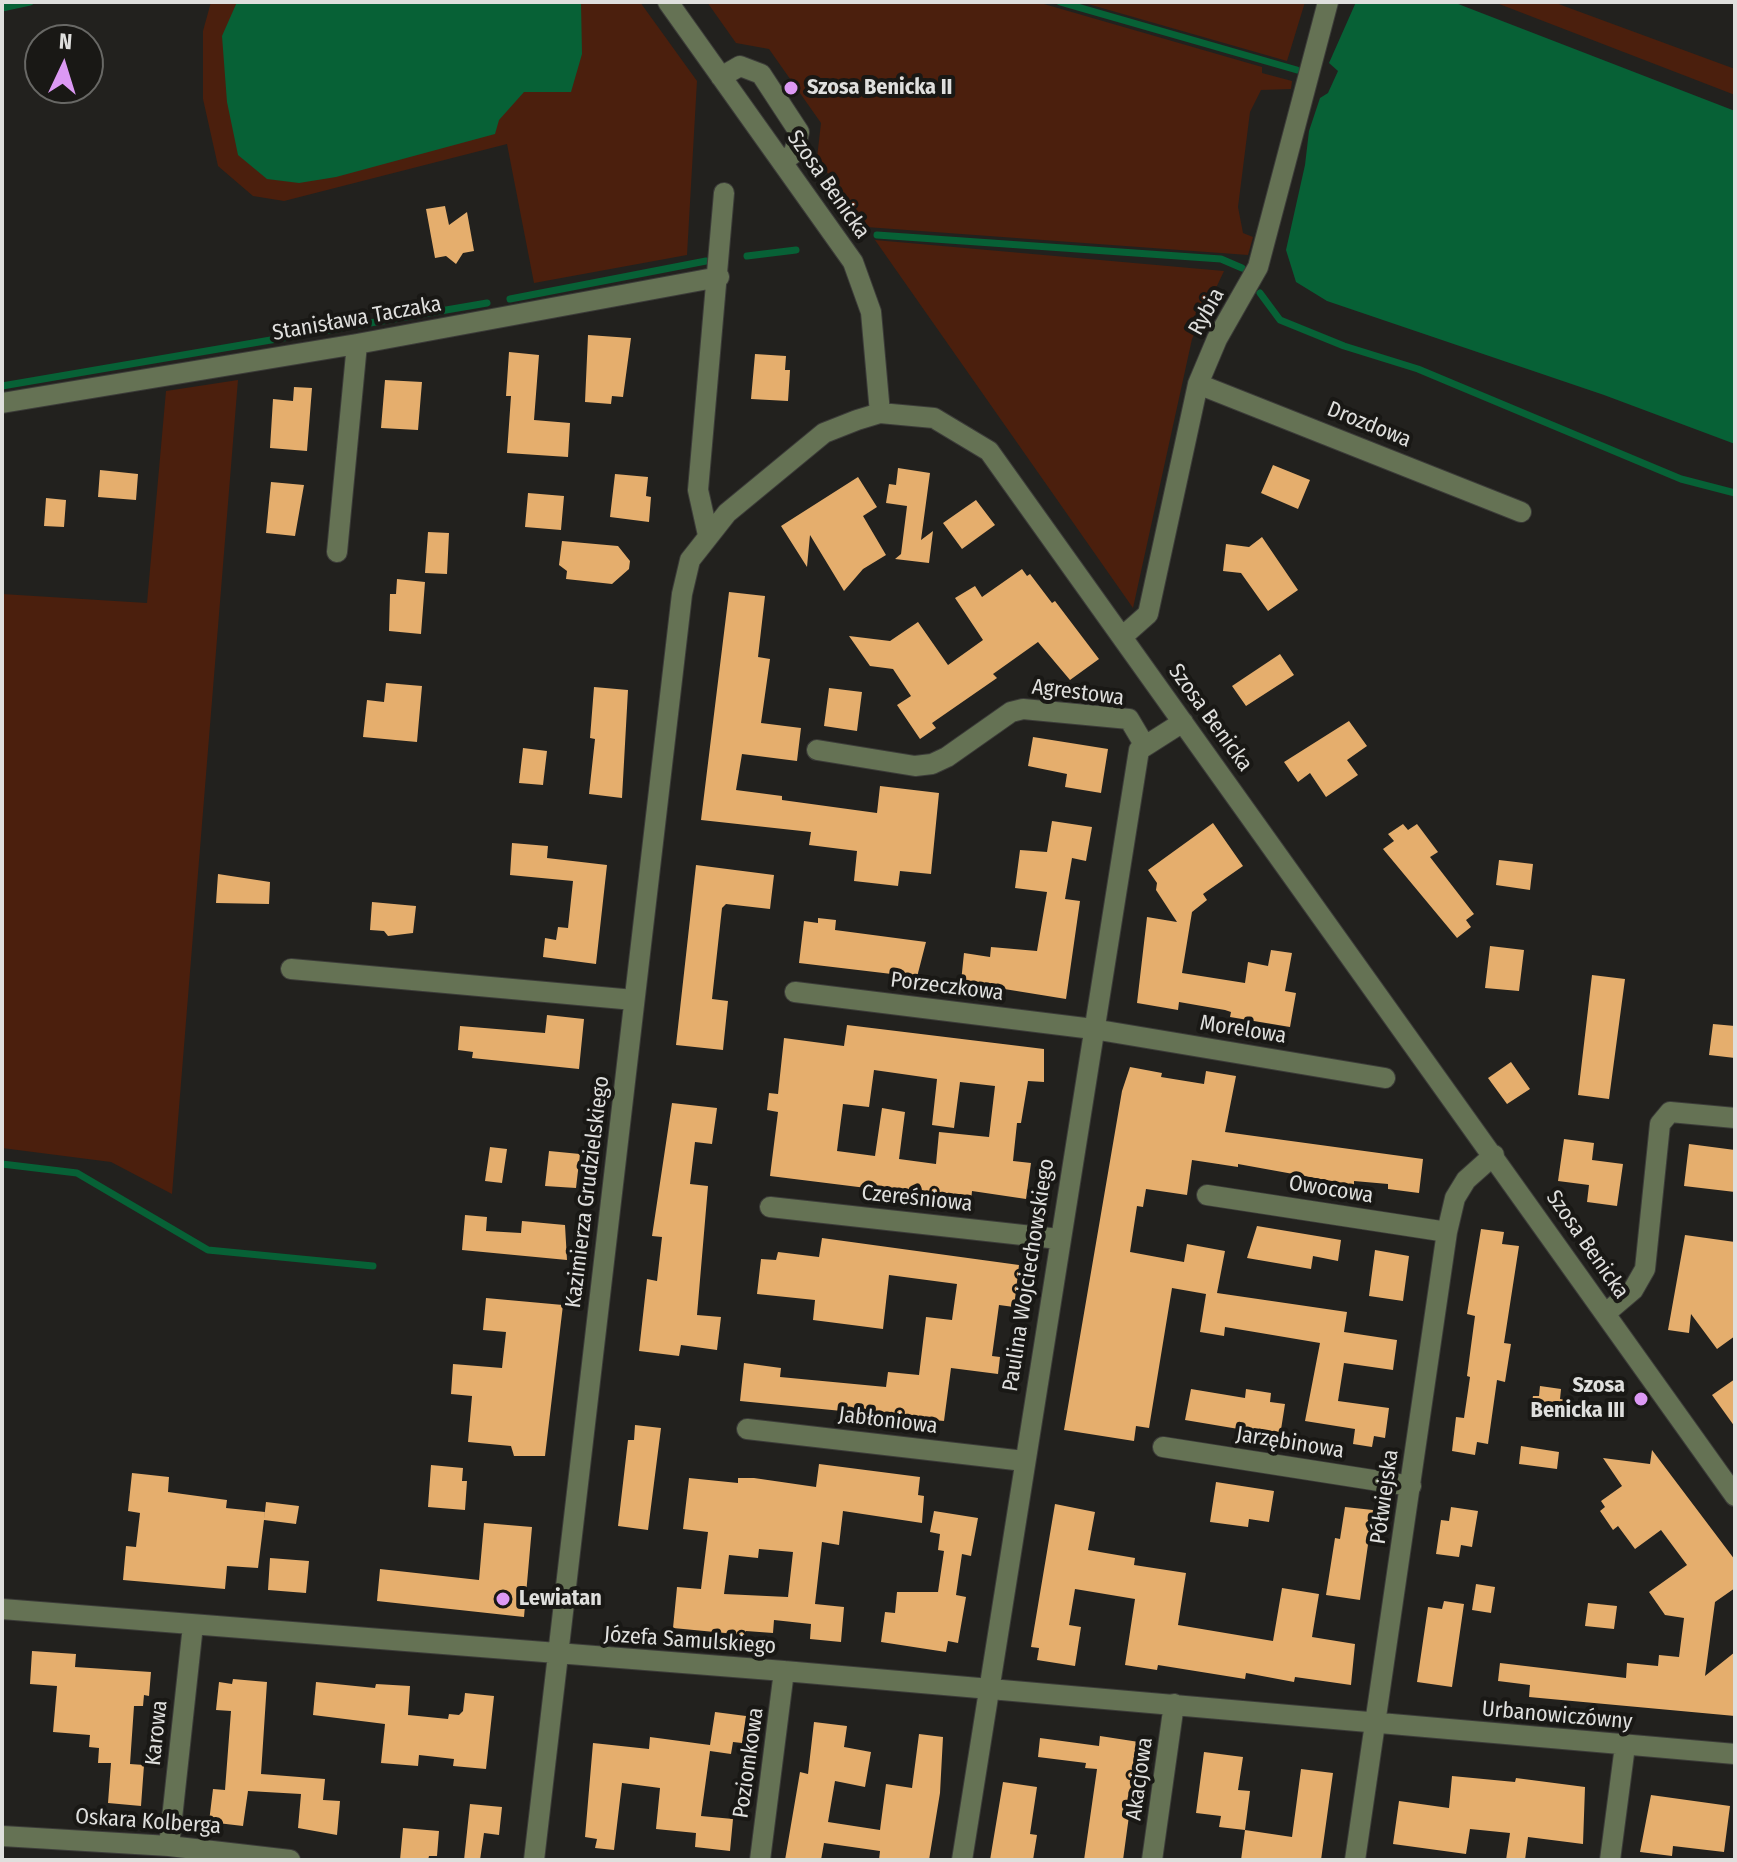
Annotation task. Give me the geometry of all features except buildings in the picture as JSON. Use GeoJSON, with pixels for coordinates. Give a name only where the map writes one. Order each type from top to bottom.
{"type":"FeatureCollection","features":[{"type":"Feature","properties":{"kind":"street","name":"Szosa Benicka"},"geometry":{"type":"LineString","coordinates":[[668,2],[853,262],[871,312],[880,413],[934,418],[989,451],[1735,1496]]}},
{"type":"Feature","properties":{"kind":"street","name":"Rybia"},"geometry":{"type":"LineString","coordinates":[[1122,637],[1148,614],[1198,384],[1217,339],[1258,267],[1328,2]]}},
{"type":"Feature","properties":{"kind":"street"},"geometry":{"type":"LineString","coordinates":[[721,77],[734,68],[748,66],[761,74],[799,132],[794,153],[782,162]]}},
{"type":"Feature","properties":{"kind":"street"},"geometry":{"type":"LineString","coordinates":[[708,535],[698,490],[724,193]]}},
{"type":"Feature","properties":{"kind":"street","name":"Stanisława Taczaka"},"geometry":{"type":"LineString","coordinates":[[2,403],[357,344],[719,277]]}},
{"type":"Feature","properties":{"kind":"street"},"geometry":{"type":"LineString","coordinates":[[337,552],[357,344]]}},
{"type":"Feature","properties":{"kind":"street","name":"Drozdowa"},"geometry":{"type":"LineString","coordinates":[[1198,384],[1521,512]]}},
{"type":"Feature","properties":{"kind":"street","name":"Kazimierza Grudzielskiego"},"geometry":{"type":"LineString","coordinates":[[534,1860],[682,594],[690,560],[708,535],[745,496],[824,433],[880,413]]}},
{"type":"Feature","properties":{"kind":"street","name":"Agrestowa"},"geometry":{"type":"LineString","coordinates":[[817,750],[915,766],[932,764],[947,757],[1011,712],[1023,709],[1129,719],[1145,746]]}},
{"type":"Feature","properties":{"kind":"street"},"geometry":{"type":"LineString","coordinates":[[1145,746],[1183,722]]}},
{"type":"Feature","properties":{"kind":"street","name":"Paulina Wojciechowskiego"},"geometry":{"type":"LineString","coordinates":[[962,1860],[1093,1029],[1139,750],[1145,746]]}},
{"type":"Feature","properties":{"kind":"street"},"geometry":{"type":"LineString","coordinates":[[291,969],[634,1000]]}},
{"type":"Feature","properties":{"kind":"street","name":"Porzeczkowa"},"geometry":{"type":"LineString","coordinates":[[795,992],[1093,1029]]}},
{"type":"Feature","properties":{"kind":"street","name":"Morelowa"},"geometry":{"type":"LineString","coordinates":[[1093,1029],[1385,1078]]}},
{"type":"Feature","properties":{"kind":"street"},"geometry":{"type":"LineString","coordinates":[[1606,1313],[1633,1290],[1645,1269],[1660,1124],[1670,1112],[1735,1118]]}},
{"type":"Feature","properties":{"kind":"street","name":"Półwiejska"},"geometry":{"type":"LineString","coordinates":[[1355,1860],[1447,1232],[1455,1198],[1466,1180],[1494,1155]]}},
{"type":"Feature","properties":{"kind":"street","name":"Owocowa"},"geometry":{"type":"LineString","coordinates":[[1207,1195],[1447,1232]]}},
{"type":"Feature","properties":{"kind":"street","name":"Czereśniowa"},"geometry":{"type":"LineString","coordinates":[[770,1207],[1059,1239]]}},
{"type":"Feature","properties":{"kind":"street","name":"Jabłoniowa"},"geometry":{"type":"LineString","coordinates":[[747,1429],[1024,1461]]}},
{"type":"Feature","properties":{"kind":"street","name":"Jarzębinowa"},"geometry":{"type":"LineString","coordinates":[[1163,1447],[1411,1486]]}},
{"type":"Feature","properties":{"kind":"street","name":"Józefa Samulskiego"},"geometry":{"type":"LineString","coordinates":[[2,1609],[1375,1722]]}},
{"type":"Feature","properties":{"kind":"street","name":"Karowa"},"geometry":{"type":"LineString","coordinates":[[169,1846],[193,1625]]}},
{"type":"Feature","properties":{"kind":"street","name":"Poziomkowa"},"geometry":{"type":"LineString","coordinates":[[760,1860],[784,1671]]}},
{"type":"Feature","properties":{"kind":"street","name":"Akacjowa"},"geometry":{"type":"LineString","coordinates":[[1152,1860],[1174,1704]]}},
{"type":"Feature","properties":{"kind":"street","name":"Urbanowiczówny"},"geometry":{"type":"LineString","coordinates":[[1375,1722],[1735,1754]]}},
{"type":"Feature","properties":{"kind":"street"},"geometry":{"type":"LineString","coordinates":[[1610,1860],[1625,1746]]}},
{"type":"Feature","properties":{"kind":"street","name":"Oskara Kolberga"},"geometry":{"type":"LineString","coordinates":[[2,1836],[49,1850],[169,1846],[290,1859]]}},
{"type":"Feature","properties":{"kind":"shaded area"},"geometry":{"type":"Polygon","coordinates":[[[211,2],[640,2],[697,81],[687,255],[534,283],[507,144],[284,201],[253,196],[218,166],[203,99],[203,31],[211,2]]]}},
{"type":"Feature","properties":{"kind":"shaded area"},"geometry":{"type":"Polygon","coordinates":[[[237,2],[581,2],[582,54],[571,92],[524,92],[499,120],[495,134],[336,177],[299,183],[267,179],[238,155],[227,102],[222,36],[237,2]]]}},
{"type":"Feature","properties":{"kind":"shaded area"},"geometry":{"type":"Polygon","coordinates":[[[707,2],[1037,2],[1262,67],[1262,73],[1292,81],[1291,89],[1261,90],[1250,112],[1238,207],[1243,233],[1253,237],[1248,255],[866,227],[817,158],[821,123],[769,49],[736,43],[707,2]]]}},
{"type":"Feature","properties":{"kind":"shaded area"},"geometry":{"type":"Polygon","coordinates":[[[1081,2],[1305,2],[1287,61],[1081,2]]]}},
{"type":"Feature","properties":{"kind":"shaded area"},"geometry":{"type":"Polygon","coordinates":[[[1356,2],[1453,2],[1735,111],[1735,444],[1604,395],[1327,301],[1296,282],[1286,250],[1305,165],[1309,131],[1320,98],[1328,93],[1338,71],[1329,63],[1356,2]]]}},
{"type":"Feature","properties":{"kind":"shaded area"},"geometry":{"type":"Polygon","coordinates":[[[1494,2],[1553,2],[1735,69],[1735,95],[1494,2]]]}},
{"type":"Feature","properties":{"kind":"shaded area"},"geometry":{"type":"Polygon","coordinates":[[[875,240],[1224,271],[1192,339],[1133,608],[875,240]]]}},
{"type":"Feature","properties":{"kind":"shaded area"},"geometry":{"type":"Polygon","coordinates":[[[238,380],[172,1194],[111,1162],[2,1148],[2,594],[147,603],[166,391],[238,380]]]}},
{"type":"Feature","properties":{"kind":"waterway"},"geometry":{"type":"LineString","coordinates":[[2,8],[30,2]]}},
{"type":"Feature","properties":{"kind":"waterway"},"geometry":{"type":"LineString","coordinates":[[1060,2],[1297,70]]}},
{"type":"Feature","properties":{"kind":"waterway"},"geometry":{"type":"LineString","coordinates":[[877,235],[1221,259],[1242,268]]}},
{"type":"Feature","properties":{"kind":"waterway"},"geometry":{"type":"LineString","coordinates":[[747,256],[796,250]]}},
{"type":"Feature","properties":{"kind":"waterway"},"geometry":{"type":"LineString","coordinates":[[510,299],[706,261]]}},
{"type":"Feature","properties":{"kind":"waterway"},"geometry":{"type":"LineString","coordinates":[[1260,293],[1280,320],[1344,346],[1418,369],[1681,479],[1735,493]]}},
{"type":"Feature","properties":{"kind":"waterway"},"geometry":{"type":"LineString","coordinates":[[2,386],[487,303]]}},
{"type":"Feature","properties":{"kind":"waterway"},"geometry":{"type":"LineString","coordinates":[[2,1164],[77,1173],[208,1250],[373,1266]]}},
{"type":"Feature","properties":{"kind":"place","name":"Szosa Benicka II"},"geometry":{"type":"Point","coordinates":[791,88]}},
{"type":"Feature","properties":{"kind":"place","name":"Szosa Benicka III"},"geometry":{"type":"Point","coordinates":[1641,1399]}},
{"type":"Feature","properties":{"kind":"place","name":"Lewiatan"},"geometry":{"type":"Point","coordinates":[503,1599]}}]}
